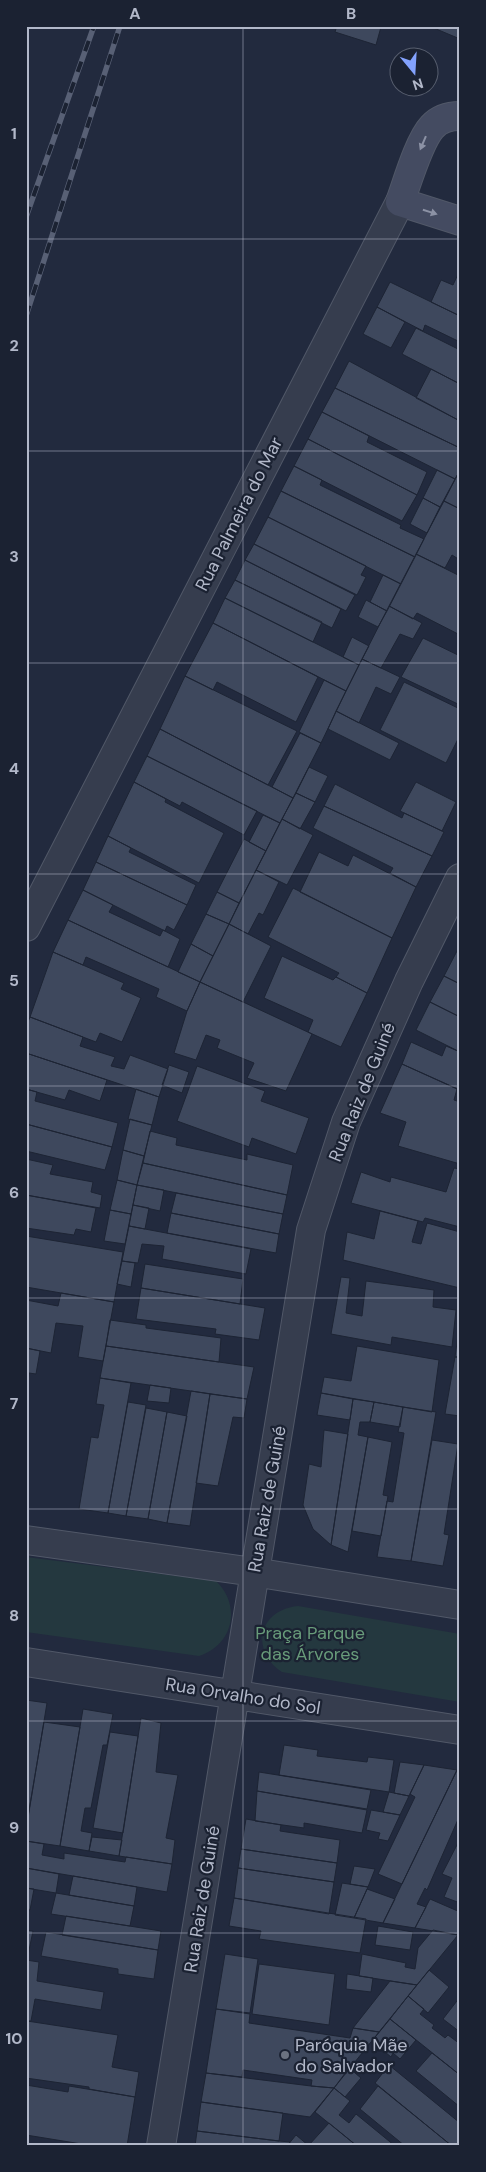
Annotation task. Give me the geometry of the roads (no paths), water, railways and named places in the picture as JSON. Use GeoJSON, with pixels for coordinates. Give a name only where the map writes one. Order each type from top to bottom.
{"type":"FeatureCollection","features":[{"type":"Feature","properties":{"kind":"street","name":"Rua Palmeira do Mar"},"geometry":{"type":"LineString","coordinates":[[26,927],[400,202],[425,137],[432,127],[450,116],[460,116]]}},
{"type":"Feature","properties":{"kind":"street"},"geometry":{"type":"LineString","coordinates":[[400,202],[460,221]]}},
{"type":"Feature","properties":{"kind":"street","name":"Rua Raiz de Guiné"},"geometry":{"type":"LineString","coordinates":[[161,2146],[311,1230],[346,1122],[409,981],[460,878]]}},
{"type":"Feature","properties":{"kind":"street"},"geometry":{"type":"LineString","coordinates":[[26,1540],[254,1572],[460,1605]]}},
{"type":"Feature","properties":{"kind":"street","name":"Rua Orvalho do Sol"},"geometry":{"type":"LineString","coordinates":[[26,1662],[460,1730]]}},
{"type":"Feature","properties":{"kind":"railway"},"geometry":{"type":"LineString","coordinates":[[26,217],[94,26]]}},
{"type":"Feature","properties":{"kind":"railway"},"geometry":{"type":"LineString","coordinates":[[26,316],[120,26]]}},
{"type":"Feature","properties":{"kind":"place","name":"Paróquia Mãe do Salvador"},"geometry":{"type":"Point","coordinates":[285,2055]}},
{"type":"Feature","properties":{"kind":"park label","name":"Praça Parque das Árvores"},"geometry":{"type":"Point","coordinates":[310,1644]}}]}
